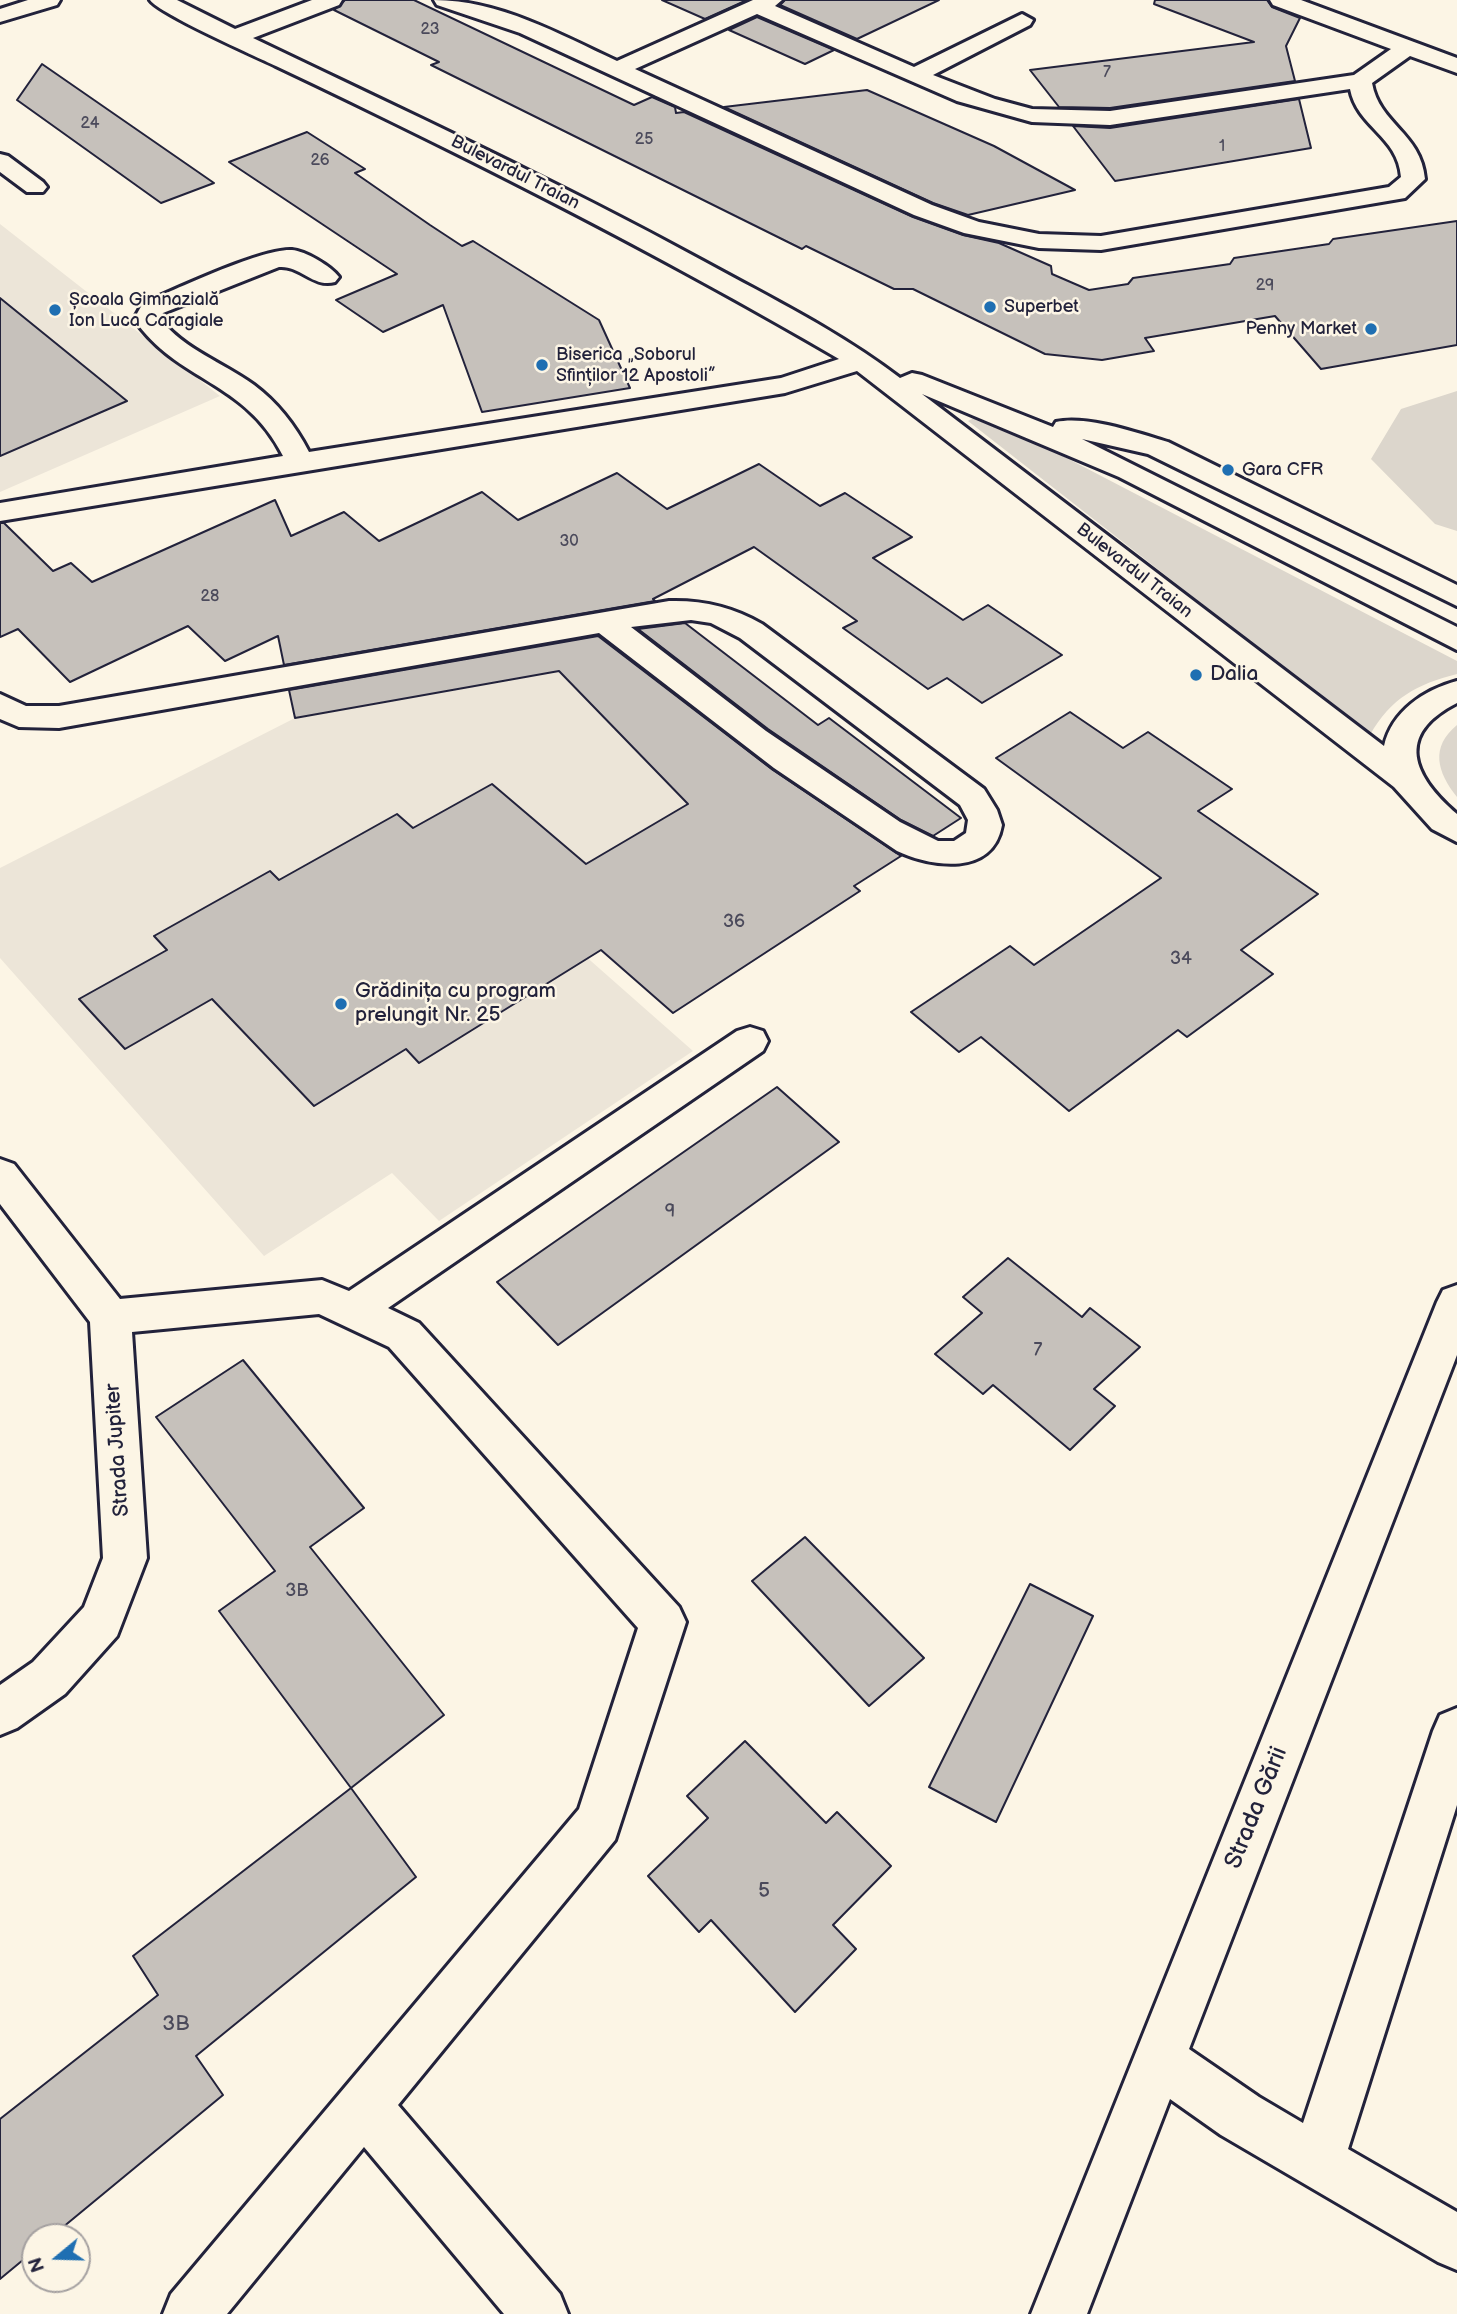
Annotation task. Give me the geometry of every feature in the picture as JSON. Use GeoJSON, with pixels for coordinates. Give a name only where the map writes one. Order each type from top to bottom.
{"type":"FeatureCollection","features":[{"type":"Feature","properties":{"kind":"street"},"geometry":{"type":"LineString","coordinates":[[0,16],[49,0]]}},
{"type":"Feature","properties":{"kind":"street","name":"Bulevardul Traian"},"geometry":{"type":"LineString","coordinates":[[161,0],[233,38],[475,151],[764,303],[861,361],[1407,780],[1452,833]]}},
{"type":"Feature","properties":{"kind":"street"},"geometry":{"type":"LineString","coordinates":[[233,38],[331,0]]}},
{"type":"Feature","properties":{"kind":"street"},"geometry":{"type":"LineString","coordinates":[[445,0],[528,28],[923,210],[973,228],[1039,241],[1101,243],[1395,193],[1413,179],[1414,163],[1406,146],[1368,110],[1360,95],[1360,81]]}},
{"type":"Feature","properties":{"kind":"street"},"geometry":{"type":"LineString","coordinates":[[1281,0],[1457,66]]}},
{"type":"Feature","properties":{"kind":"street"},"geometry":{"type":"LineString","coordinates":[[617,69],[764,3],[915,75],[991,106],[1027,117],[1069,121],[1110,118],[1360,81],[1407,48]]}},
{"type":"Feature","properties":{"kind":"street"},"geometry":{"type":"LineString","coordinates":[[495,17],[526,4]]}},
{"type":"Feature","properties":{"kind":"street"},"geometry":{"type":"LineString","coordinates":[[915,75],[1022,20]]}},
{"type":"Feature","properties":{"kind":"street"},"geometry":{"type":"LineString","coordinates":[[0,161],[36,187]]}},
{"type":"Feature","properties":{"kind":"street"},"geometry":{"type":"LineString","coordinates":[[300,462],[284,429],[255,399],[159,338],[146,319],[152,308],[274,260],[292,258],[326,277]]}},
{"type":"Feature","properties":{"kind":"street"},"geometry":{"type":"LineString","coordinates":[[0,512],[54,500],[785,385],[861,361]]}},
{"type":"Feature","properties":{"kind":"street","name":"Bulevardul Traian"},"geometry":{"type":"LineString","coordinates":[[861,361],[1005,417],[1129,471],[1457,640]]}},
{"type":"Feature","properties":{"kind":"street"},"geometry":{"type":"LineString","coordinates":[[1005,417],[1122,437],[1158,449],[1457,597]]}},
{"type":"Feature","properties":{"kind":"street"},"geometry":{"type":"LineString","coordinates":[[0,704],[19,716],[59,717],[606,622],[692,610],[714,613],[735,621],[972,796],[985,820],[984,832],[978,841],[955,853],[932,852],[915,846],[769,751],[606,622]]}},
{"type":"Feature","properties":{"kind":"street"},"geometry":{"type":"LineString","coordinates":[[1407,780],[1400,749],[1409,721],[1433,700],[1457,691]]}},
{"type":"Feature","properties":{"kind":"street"},"geometry":{"type":"LineString","coordinates":[[353,1310],[750,1041]]}},
{"type":"Feature","properties":{"kind":"street"},"geometry":{"type":"LineString","coordinates":[[0,1175],[110,1317],[322,1297],[404,1335],[663,1622],[598,1824],[191,2314]]}},
{"type":"Feature","properties":{"kind":"street","name":"Strada Gării"},"geometry":{"type":"LineString","coordinates":[[1059,2314],[1457,1302]]}},
{"type":"Feature","properties":{"kind":"street","name":"Strada Jupiter"},"geometry":{"type":"LineString","coordinates":[[0,1712],[49,1678],[101,1621],[125,1558],[110,1317]]}},
{"type":"Feature","properties":{"kind":"street"},"geometry":{"type":"LineString","coordinates":[[1318,2160],[1457,1731]]}},
{"type":"Feature","properties":{"kind":"street"},"geometry":{"type":"LineString","coordinates":[[1158,2059],[1240,2116],[1457,2243]]}},
{"type":"Feature","properties":{"kind":"street"},"geometry":{"type":"LineString","coordinates":[[364,2106],[540,2314]]}},
{"type":"Feature","properties":{"kind":"shaded area","name":"Școala Gimnazială Ion Luca Caragiale"},"geometry":{"type":"Polygon","coordinates":[[[0,224],[220,396],[0,492],[0,224]]]}},
{"type":"Feature","properties":{"kind":"shaded area"},"geometry":{"type":"Polygon","coordinates":[[[1457,391],[1457,531],[1435,524],[1371,459],[1401,409],[1457,391]]]}},
{"type":"Feature","properties":{"kind":"shaded area"},"geometry":{"type":"Polygon","coordinates":[[[982,414],[1457,661],[1457,674],[1406,694],[1387,711],[1370,735],[968,421],[982,414]]]}},
{"type":"Feature","properties":{"kind":"shaded area","name":"Grădinița cu program prelungit Nr. 25"},"geometry":{"type":"Polygon","coordinates":[[[559,671],[688,804],[524,902],[693,1051],[439,1221],[392,1173],[264,1256],[0,958],[0,868],[295,718],[559,671]]]}},
{"type":"Feature","properties":{"kind":"shaded area"},"geometry":{"type":"Polygon","coordinates":[[[1457,725],[1457,797],[1445,778],[1439,760],[1443,742],[1457,725]]]}},
{"type":"Feature","properties":{"kind":"building"},"geometry":{"type":"Polygon","coordinates":[[[345,0],[414,0],[634,105],[652,97],[675,107],[676,113],[684,112],[913,217],[963,235],[999,243],[1051,266],[1052,274],[1089,290],[1128,284],[1133,278],[1230,264],[1234,258],[1329,244],[1333,239],[1457,221],[1457,345],[1321,369],[1275,316],[1145,338],[1154,351],[1102,360],[1045,354],[913,289],[894,289],[806,246],[802,249],[431,65],[439,62],[334,10],[345,0]]]}},
{"type":"Feature","properties":{"kind":"building"},"geometry":{"type":"Polygon","coordinates":[[[662,0],[747,0],[705,19],[662,0]]]}},
{"type":"Feature","properties":{"kind":"building"},"geometry":{"type":"Polygon","coordinates":[[[785,0],[939,0],[857,39],[780,5],[785,0]]]}},
{"type":"Feature","properties":{"kind":"building"},"geometry":{"type":"Polygon","coordinates":[[[1155,0],[1267,0],[1272,7],[1300,18],[1286,46],[1295,81],[1110,108],[1059,107],[1030,70],[1254,42],[1154,4],[1155,0]]]}},
{"type":"Feature","properties":{"kind":"building"},"geometry":{"type":"Polygon","coordinates":[[[757,17],[834,50],[805,64],[729,30],[757,17]]]}},
{"type":"Feature","properties":{"kind":"building"},"geometry":{"type":"Polygon","coordinates":[[[42,64],[214,183],[161,203],[17,100],[42,64]]]}},
{"type":"Feature","properties":{"kind":"building"},"geometry":{"type":"Polygon","coordinates":[[[867,90],[994,146],[1075,190],[968,215],[933,203],[724,107],[867,90]]]}},
{"type":"Feature","properties":{"kind":"building"},"geometry":{"type":"Polygon","coordinates":[[[1299,99],[1311,148],[1115,181],[1073,126],[1110,128],[1299,99]]]}},
{"type":"Feature","properties":{"kind":"building"},"geometry":{"type":"Polygon","coordinates":[[[307,132],[365,169],[355,173],[462,246],[473,241],[599,320],[630,388],[482,412],[443,305],[383,332],[336,300],[397,274],[229,162],[307,132]]]}},
{"type":"Feature","properties":{"kind":"building"},"geometry":{"type":"Polygon","coordinates":[[[0,298],[127,401],[0,456],[0,298]]]}},
{"type":"Feature","properties":{"kind":"building"},"geometry":{"type":"Polygon","coordinates":[[[759,464],[820,506],[845,493],[912,537],[873,558],[963,620],[988,605],[1062,655],[982,703],[947,678],[928,689],[843,628],[857,621],[754,547],[653,599],[655,601],[284,665],[278,636],[225,661],[188,626],[70,682],[18,629],[0,637],[0,523],[4,523],[53,571],[71,563],[92,582],[275,500],[291,536],[344,512],[379,541],[482,492],[518,520],[617,473],[667,509],[759,464]]]}},
{"type":"Feature","properties":{"kind":"building"},"geometry":{"type":"Polygon","coordinates":[[[685,623],[818,725],[829,718],[961,818],[933,836],[901,820],[768,729],[638,629],[685,623]]]}},
{"type":"Feature","properties":{"kind":"building"},"geometry":{"type":"Polygon","coordinates":[[[598,636],[773,770],[901,856],[854,886],[860,891],[673,1013],[601,950],[419,1063],[406,1049],[314,1106],[212,999],[125,1049],[79,999],[167,950],[154,936],[270,871],[279,880],[397,814],[413,828],[492,784],[586,864],[688,804],[559,671],[295,718],[289,690],[598,636]]]}},
{"type":"Feature","properties":{"kind":"building"},"geometry":{"type":"Polygon","coordinates":[[[1070,712],[1123,748],[1148,732],[1232,789],[1198,811],[1318,894],[1241,950],[1273,974],[1187,1037],[1178,1030],[1069,1111],[981,1037],[959,1052],[911,1012],[1010,946],[1034,965],[1161,878],[996,758],[1070,712]]]}},
{"type":"Feature","properties":{"kind":"building"},"geometry":{"type":"Polygon","coordinates":[[[777,1087],[839,1142],[558,1345],[497,1282],[777,1087]]]}},
{"type":"Feature","properties":{"kind":"building"},"geometry":{"type":"Polygon","coordinates":[[[1008,1258],[1082,1317],[1090,1308],[1140,1347],[1094,1389],[1115,1406],[1070,1450],[993,1385],[983,1394],[935,1354],[982,1313],[963,1297],[1008,1258]]]}},
{"type":"Feature","properties":{"kind":"building"},"geometry":{"type":"Polygon","coordinates":[[[243,1360],[364,1508],[310,1547],[444,1715],[351,1788],[219,1611],[275,1571],[156,1417],[243,1360]]]}},
{"type":"Feature","properties":{"kind":"building"},"geometry":{"type":"Polygon","coordinates":[[[805,1537],[924,1658],[869,1706],[752,1581],[805,1537]]]}},
{"type":"Feature","properties":{"kind":"building"},"geometry":{"type":"Polygon","coordinates":[[[1030,1584],[1093,1616],[996,1822],[929,1787],[1030,1584]]]}},
{"type":"Feature","properties":{"kind":"building"},"geometry":{"type":"Polygon","coordinates":[[[745,1741],[826,1823],[837,1812],[891,1866],[833,1925],[856,1949],[795,2012],[711,1920],[699,1932],[648,1876],[708,1818],[687,1796],[745,1741]]]}},
{"type":"Feature","properties":{"kind":"building"},"geometry":{"type":"Polygon","coordinates":[[[351,1788],[416,1877],[196,2056],[223,2095],[68,2223],[21,2223],[21,2262],[0,2279],[0,2119],[158,1995],[133,1956],[351,1788]]]}},
{"type":"Feature","properties":{"kind":"place","name":"Superbet"},"geometry":{"type":"Point","coordinates":[990,307]}},
{"type":"Feature","properties":{"kind":"place","name":"Școala Gimnazială Ion Luca Caragiale"},"geometry":{"type":"Point","coordinates":[55,310]}},
{"type":"Feature","properties":{"kind":"place","name":"Penny Market"},"geometry":{"type":"Point","coordinates":[1371,329]}},
{"type":"Feature","properties":{"kind":"place","name":"Biserica „Soborul Sfinților 12 Apostoli”"},"geometry":{"type":"Point","coordinates":[542,365]}},
{"type":"Feature","properties":{"kind":"place","name":"Gara CFR"},"geometry":{"type":"Point","coordinates":[1228,470]}},
{"type":"Feature","properties":{"kind":"place","name":"Dalia"},"geometry":{"type":"Point","coordinates":[1196,675]}},
{"type":"Feature","properties":{"kind":"place","name":"Grădinița cu program prelungit Nr. 25"},"geometry":{"type":"Point","coordinates":[341,1004]}}]}
